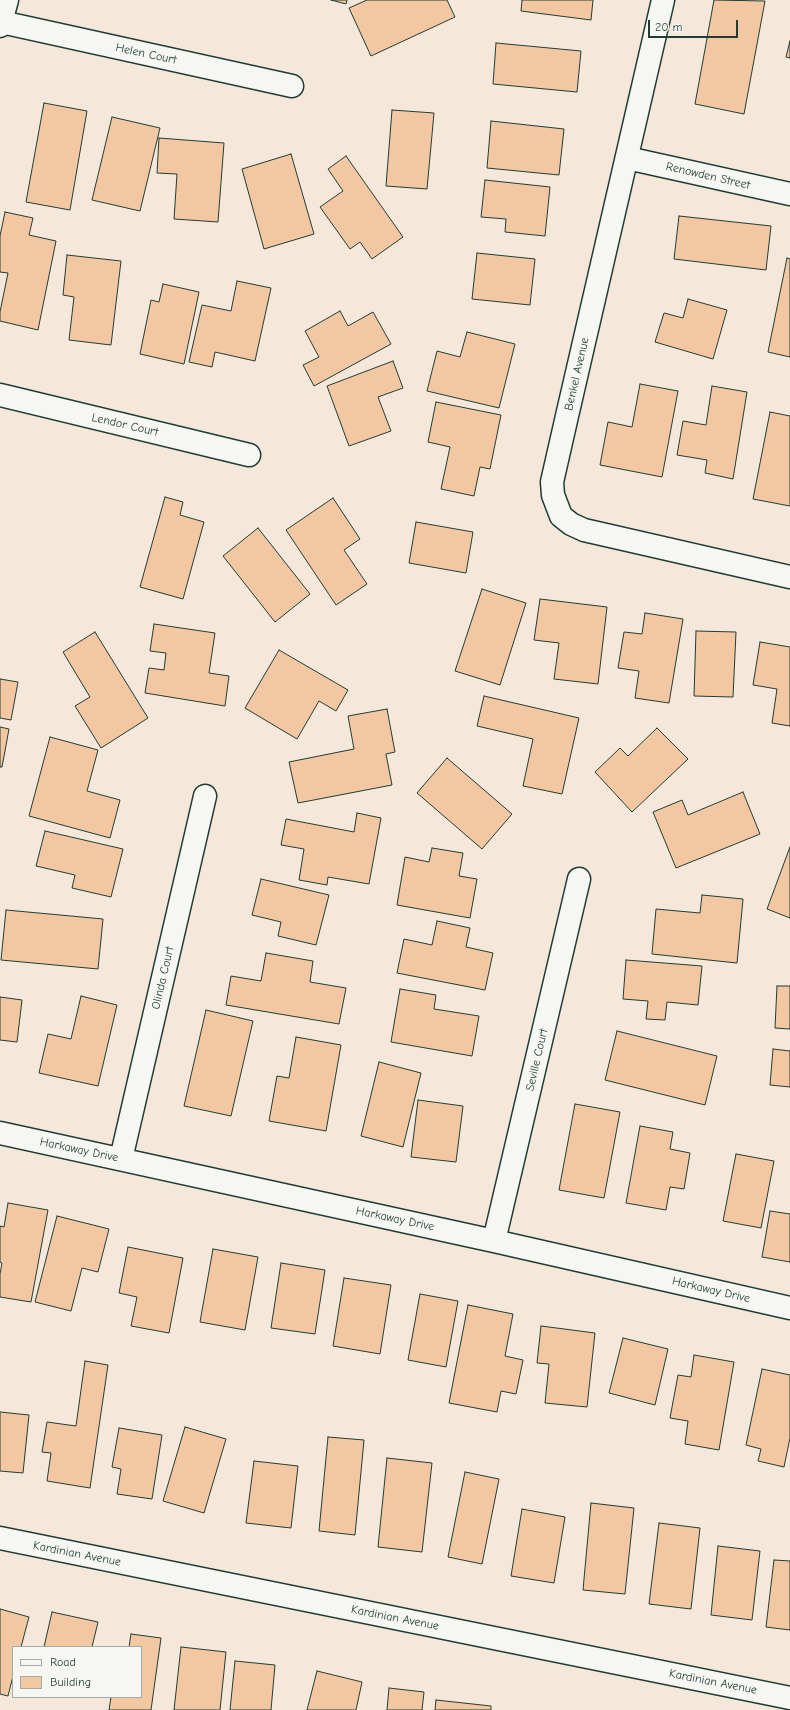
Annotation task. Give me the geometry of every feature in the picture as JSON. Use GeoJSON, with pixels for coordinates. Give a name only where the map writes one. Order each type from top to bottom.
{"type":"FeatureCollection","features":[{"type":"Feature","properties":{"kind":"street"},"geometry":{"type":"LineString","coordinates":[[0,24],[7,0]]}},
{"type":"Feature","properties":{"kind":"street","name":"Benkel Avenue"},"geometry":{"type":"LineString","coordinates":[[663,0],[552,482],[552,495],[561,516],[571,524],[584,530],[790,577]]}},
{"type":"Feature","properties":{"kind":"street","name":"Helen Court"},"geometry":{"type":"LineString","coordinates":[[0,24],[292,86]]}},
{"type":"Feature","properties":{"kind":"street","name":"Renowden Street"},"geometry":{"type":"LineString","coordinates":[[627,158],[790,194]]}},
{"type":"Feature","properties":{"kind":"street","name":"Lendor Court"},"geometry":{"type":"LineString","coordinates":[[0,395],[249,455]]}},
{"type":"Feature","properties":{"kind":"street","name":"Olinda Court"},"geometry":{"type":"LineString","coordinates":[[121,1159],[205,796]]}},
{"type":"Feature","properties":{"kind":"street","name":"Seville Court"},"geometry":{"type":"LineString","coordinates":[[494,1241],[579,879]]}},
{"type":"Feature","properties":{"kind":"street","name":"Harkaway Drive"},"geometry":{"type":"LineString","coordinates":[[0,1133],[494,1241],[790,1308]]}},
{"type":"Feature","properties":{"kind":"street","name":"Kardinian Avenue"},"geometry":{"type":"LineString","coordinates":[[0,1538],[790,1698]]}},
{"type":"Feature","properties":{"kind":"building"},"geometry":{"type":"Polygon","coordinates":[[[331,0],[347,0],[346,4],[331,0]]]}},
{"type":"Feature","properties":{"kind":"building"},"geometry":{"type":"Polygon","coordinates":[[[367,0],[447,0],[455,17],[371,56],[349,8],[367,0]]]}},
{"type":"Feature","properties":{"kind":"building"},"geometry":{"type":"Polygon","coordinates":[[[522,0],[593,0],[591,20],[521,11],[522,0]]]}},
{"type":"Feature","properties":{"kind":"building"},"geometry":{"type":"Polygon","coordinates":[[[714,0],[765,1],[744,114],[695,104],[714,0]]]}},
{"type":"Feature","properties":{"kind":"building"},"geometry":{"type":"Polygon","coordinates":[[[790,41],[790,58],[786,57],[790,41]]]}},
{"type":"Feature","properties":{"kind":"building"},"geometry":{"type":"Polygon","coordinates":[[[496,43],[581,51],[577,92],[493,84],[496,43]]]}},
{"type":"Feature","properties":{"kind":"building"},"geometry":{"type":"Polygon","coordinates":[[[44,103],[87,111],[70,210],[26,202],[44,103]]]}},
{"type":"Feature","properties":{"kind":"building"},"geometry":{"type":"Polygon","coordinates":[[[392,110],[434,113],[427,189],[386,186],[392,110]]]}},
{"type":"Feature","properties":{"kind":"building"},"geometry":{"type":"Polygon","coordinates":[[[112,117],[160,128],[140,211],[92,200],[112,117]]]}},
{"type":"Feature","properties":{"kind":"building"},"geometry":{"type":"Polygon","coordinates":[[[491,121],[564,129],[559,175],[487,168],[491,121]]]}},
{"type":"Feature","properties":{"kind":"building"},"geometry":{"type":"Polygon","coordinates":[[[159,138],[224,143],[218,222],[174,219],[177,174],[157,173],[159,138]]]}},
{"type":"Feature","properties":{"kind":"building"},"geometry":{"type":"Polygon","coordinates":[[[291,154],[314,234],[264,249],[242,169],[291,154]]]}},
{"type":"Feature","properties":{"kind":"building"},"geometry":{"type":"Polygon","coordinates":[[[346,156],[403,237],[372,259],[360,242],[350,249],[320,207],[343,191],[328,169],[346,156]]]}},
{"type":"Feature","properties":{"kind":"building"},"geometry":{"type":"Polygon","coordinates":[[[485,180],[550,187],[545,236],[505,232],[506,219],[481,217],[485,180]]]}},
{"type":"Feature","properties":{"kind":"building"},"geometry":{"type":"Polygon","coordinates":[[[5,212],[33,218],[29,235],[56,241],[38,330],[0,321],[0,312],[8,273],[0,272],[0,236],[5,212]]]}},
{"type":"Feature","properties":{"kind":"building"},"geometry":{"type":"Polygon","coordinates":[[[679,216],[771,226],[766,270],[674,259],[679,216]]]}},
{"type":"Feature","properties":{"kind":"building"},"geometry":{"type":"Polygon","coordinates":[[[477,253],[535,259],[530,305],[472,299],[477,253]]]}},
{"type":"Feature","properties":{"kind":"building"},"geometry":{"type":"Polygon","coordinates":[[[67,255],[121,261],[111,345],[69,340],[74,297],[63,295],[67,255]]]}},
{"type":"Feature","properties":{"kind":"building"},"geometry":{"type":"Polygon","coordinates":[[[787,258],[790,259],[790,357],[768,352],[787,258]]]}},
{"type":"Feature","properties":{"kind":"building"},"geometry":{"type":"Polygon","coordinates":[[[237,281],[271,288],[255,361],[215,352],[212,367],[189,362],[202,305],[231,311],[237,281]]]}},
{"type":"Feature","properties":{"kind":"building"},"geometry":{"type":"Polygon","coordinates":[[[163,284],[199,292],[184,364],[140,354],[151,300],[159,302],[163,284]]]}},
{"type":"Feature","properties":{"kind":"building"},"geometry":{"type":"Polygon","coordinates":[[[688,299],[727,310],[713,359],[655,342],[664,313],[683,318],[688,299]]]}},
{"type":"Feature","properties":{"kind":"building"},"geometry":{"type":"Polygon","coordinates":[[[340,311],[348,326],[373,312],[391,344],[314,386],[303,365],[319,357],[305,331],[340,311]]]}},
{"type":"Feature","properties":{"kind":"building"},"geometry":{"type":"Polygon","coordinates":[[[467,332],[515,344],[499,408],[427,391],[437,351],[460,357],[467,332]]]}},
{"type":"Feature","properties":{"kind":"building"},"geometry":{"type":"Polygon","coordinates":[[[393,361],[403,388],[378,397],[391,431],[349,446],[327,386],[393,361]]]}},
{"type":"Feature","properties":{"kind":"building"},"geometry":{"type":"Polygon","coordinates":[[[640,384],[678,391],[662,477],[600,465],[608,422],[632,427],[640,384]]]}},
{"type":"Feature","properties":{"kind":"building"},"geometry":{"type":"Polygon","coordinates":[[[712,386],[747,392],[733,479],[705,473],[707,460],[677,455],[683,421],[706,425],[712,386]]]}},
{"type":"Feature","properties":{"kind":"building"},"geometry":{"type":"Polygon","coordinates":[[[436,402],[501,415],[490,469],[480,467],[474,496],[441,489],[450,447],[428,442],[436,402]]]}},
{"type":"Feature","properties":{"kind":"building"},"geometry":{"type":"Polygon","coordinates":[[[770,412],[790,416],[790,506],[753,499],[770,412]]]}},
{"type":"Feature","properties":{"kind":"building"},"geometry":{"type":"Polygon","coordinates":[[[165,497],[183,502],[180,515],[204,522],[183,599],[140,587],[165,497]]]}},
{"type":"Feature","properties":{"kind":"building"},"geometry":{"type":"Polygon","coordinates":[[[333,498],[360,539],[344,550],[367,584],[336,605],[286,530],[333,498]]]}},
{"type":"Feature","properties":{"kind":"building"},"geometry":{"type":"Polygon","coordinates":[[[416,522],[473,532],[466,573],[409,563],[416,522]]]}},
{"type":"Feature","properties":{"kind":"building"},"geometry":{"type":"Polygon","coordinates":[[[258,528],[310,594],[275,622],[223,556],[258,528]]]}},
{"type":"Feature","properties":{"kind":"building"},"geometry":{"type":"Polygon","coordinates":[[[482,589],[526,603],[500,685],[455,671],[482,589]]]}},
{"type":"Feature","properties":{"kind":"building"},"geometry":{"type":"Polygon","coordinates":[[[540,599],[607,607],[598,684],[554,679],[559,643],[534,640],[540,599]]]}},
{"type":"Feature","properties":{"kind":"building"},"geometry":{"type":"Polygon","coordinates":[[[645,613],[683,619],[669,703],[635,698],[639,671],[618,668],[624,632],[642,634],[645,613]]]}},
{"type":"Feature","properties":{"kind":"building"},"geometry":{"type":"Polygon","coordinates":[[[154,624],[215,633],[209,673],[229,676],[225,706],[145,693],[149,668],[164,670],[166,653],[150,651],[154,624]]]}},
{"type":"Feature","properties":{"kind":"building"},"geometry":{"type":"Polygon","coordinates":[[[696,631],[736,632],[733,697],[694,696],[696,631]]]}},
{"type":"Feature","properties":{"kind":"building"},"geometry":{"type":"Polygon","coordinates":[[[95,632],[148,718],[101,748],[75,706],[90,697],[63,652],[95,632]]]}},
{"type":"Feature","properties":{"kind":"building"},"geometry":{"type":"Polygon","coordinates":[[[760,642],[790,647],[790,726],[772,723],[777,689],[753,685],[760,642]]]}},
{"type":"Feature","properties":{"kind":"building"},"geometry":{"type":"Polygon","coordinates":[[[279,650],[348,690],[336,711],[319,701],[297,739],[245,708],[279,650]]]}},
{"type":"Feature","properties":{"kind":"building"},"geometry":{"type":"Polygon","coordinates":[[[0,679],[18,682],[11,720],[0,718],[0,679]]]}},
{"type":"Feature","properties":{"kind":"building"},"geometry":{"type":"Polygon","coordinates":[[[484,696],[579,718],[562,794],[523,786],[533,739],[477,726],[484,696]]]}},
{"type":"Feature","properties":{"kind":"building"},"geometry":{"type":"Polygon","coordinates":[[[387,709],[395,752],[386,754],[392,785],[298,803],[289,762],[354,749],[348,716],[387,709]]]}},
{"type":"Feature","properties":{"kind":"building"},"geometry":{"type":"Polygon","coordinates":[[[0,727],[9,729],[2,767],[0,767],[0,727]]]}},
{"type":"Feature","properties":{"kind":"building"},"geometry":{"type":"Polygon","coordinates":[[[657,728],[688,759],[632,812],[595,772],[620,748],[628,756],[657,728]]]}},
{"type":"Feature","properties":{"kind":"building"},"geometry":{"type":"Polygon","coordinates":[[[50,737],[98,750],[87,791],[120,800],[110,838],[29,816],[50,737]]]}},
{"type":"Feature","properties":{"kind":"building"},"geometry":{"type":"Polygon","coordinates":[[[447,758],[512,814],[482,849],[417,793],[447,758]]]}},
{"type":"Feature","properties":{"kind":"building"},"geometry":{"type":"Polygon","coordinates":[[[743,792],[760,834],[676,868],[653,812],[682,800],[688,815],[743,792]]]}},
{"type":"Feature","properties":{"kind":"building"},"geometry":{"type":"Polygon","coordinates":[[[357,813],[381,818],[369,884],[328,877],[327,885],[299,880],[304,849],[281,845],[286,819],[354,832],[357,813]]]}},
{"type":"Feature","properties":{"kind":"building"},"geometry":{"type":"Polygon","coordinates":[[[45,831],[123,849],[111,897],[72,888],[75,875],[36,866],[45,831]]]}},
{"type":"Feature","properties":{"kind":"building"},"geometry":{"type":"Polygon","coordinates":[[[790,847],[790,918],[767,909],[790,847]]]}},
{"type":"Feature","properties":{"kind":"building"},"geometry":{"type":"Polygon","coordinates":[[[432,848],[463,853],[459,876],[477,879],[470,918],[397,905],[405,857],[429,862],[432,848]]]}},
{"type":"Feature","properties":{"kind":"building"},"geometry":{"type":"Polygon","coordinates":[[[261,879],[329,895],[316,945],[278,936],[281,922],[252,915],[261,879]]]}},
{"type":"Feature","properties":{"kind":"building"},"geometry":{"type":"Polygon","coordinates":[[[702,895],[743,899],[737,963],[652,954],[656,909],[700,913],[702,895]]]}},
{"type":"Feature","properties":{"kind":"building"},"geometry":{"type":"Polygon","coordinates":[[[6,910],[103,919],[98,969],[1,960],[6,910]]]}},
{"type":"Feature","properties":{"kind":"building"},"geometry":{"type":"Polygon","coordinates":[[[437,921],[470,928],[466,947],[493,953],[485,990],[397,973],[404,939],[432,945],[437,921]]]}},
{"type":"Feature","properties":{"kind":"building"},"geometry":{"type":"Polygon","coordinates":[[[266,953],[313,961],[310,982],[346,988],[339,1024],[226,1005],[231,976],[261,981],[266,953]]]}},
{"type":"Feature","properties":{"kind":"building"},"geometry":{"type":"Polygon","coordinates":[[[626,960],[702,966],[698,1005],[667,1002],[665,1020],[646,1019],[648,1001],[623,999],[626,960]]]}},
{"type":"Feature","properties":{"kind":"building"},"geometry":{"type":"Polygon","coordinates":[[[777,986],[790,986],[790,1029],[775,1028],[777,986]]]}},
{"type":"Feature","properties":{"kind":"building"},"geometry":{"type":"Polygon","coordinates":[[[400,989],[436,995],[434,1009],[479,1016],[472,1056],[391,1042],[400,989]]]}},
{"type":"Feature","properties":{"kind":"building"},"geometry":{"type":"Polygon","coordinates":[[[81,996],[117,1005],[98,1086],[39,1073],[48,1034],[71,1039],[81,996]]]}},
{"type":"Feature","properties":{"kind":"building"},"geometry":{"type":"Polygon","coordinates":[[[0,997],[22,1000],[17,1042],[0,1040],[0,997]]]}},
{"type":"Feature","properties":{"kind":"building"},"geometry":{"type":"Polygon","coordinates":[[[206,1010],[253,1021],[231,1116],[184,1106],[206,1010]]]}},
{"type":"Feature","properties":{"kind":"building"},"geometry":{"type":"Polygon","coordinates":[[[617,1031],[717,1056],[705,1105],[605,1080],[617,1031]]]}},
{"type":"Feature","properties":{"kind":"building"},"geometry":{"type":"Polygon","coordinates":[[[296,1037],[341,1045],[326,1131],[269,1121],[277,1076],[289,1078],[296,1037]]]}},
{"type":"Feature","properties":{"kind":"building"},"geometry":{"type":"Polygon","coordinates":[[[773,1049],[790,1051],[790,1087],[770,1085],[773,1049]]]}},
{"type":"Feature","properties":{"kind":"building"},"geometry":{"type":"Polygon","coordinates":[[[379,1062],[421,1073],[403,1147],[361,1136],[379,1062]]]}},
{"type":"Feature","properties":{"kind":"building"},"geometry":{"type":"Polygon","coordinates":[[[418,1100],[463,1106],[456,1162],[411,1157],[418,1100]]]}},
{"type":"Feature","properties":{"kind":"building"},"geometry":{"type":"Polygon","coordinates":[[[575,1104],[620,1112],[604,1198],[559,1190],[575,1104]]]}},
{"type":"Feature","properties":{"kind":"building"},"geometry":{"type":"Polygon","coordinates":[[[640,1126],[673,1132],[670,1149],[690,1153],[684,1189],[670,1187],[666,1210],[626,1203],[640,1126]]]}},
{"type":"Feature","properties":{"kind":"building"},"geometry":{"type":"Polygon","coordinates":[[[736,1154],[774,1161],[761,1228],[723,1221],[736,1154]]]}},
{"type":"Feature","properties":{"kind":"building"},"geometry":{"type":"Polygon","coordinates":[[[8,1203],[48,1210],[31,1302],[0,1297],[0,1274],[2,1263],[0,1262],[0,1226],[4,1227],[8,1203]]]}},
{"type":"Feature","properties":{"kind":"building"},"geometry":{"type":"Polygon","coordinates":[[[770,1211],[790,1214],[790,1262],[762,1257],[770,1211]]]}},
{"type":"Feature","properties":{"kind":"building"},"geometry":{"type":"Polygon","coordinates":[[[57,1216],[109,1229],[98,1272],[82,1268],[71,1311],[35,1302],[57,1216]]]}},
{"type":"Feature","properties":{"kind":"building"},"geometry":{"type":"Polygon","coordinates":[[[128,1247],[183,1258],[169,1333],[131,1326],[137,1297],[119,1293],[128,1247]]]}},
{"type":"Feature","properties":{"kind":"building"},"geometry":{"type":"Polygon","coordinates":[[[213,1249],[258,1257],[245,1330],[200,1322],[213,1249]]]}},
{"type":"Feature","properties":{"kind":"building"},"geometry":{"type":"Polygon","coordinates":[[[281,1263],[325,1270],[315,1334],[271,1328],[281,1263]]]}},
{"type":"Feature","properties":{"kind":"building"},"geometry":{"type":"Polygon","coordinates":[[[344,1278],[391,1285],[380,1354],[333,1346],[344,1278]]]}},
{"type":"Feature","properties":{"kind":"building"},"geometry":{"type":"Polygon","coordinates":[[[420,1294],[458,1301],[446,1367],[408,1360],[420,1294]]]}},
{"type":"Feature","properties":{"kind":"building"},"geometry":{"type":"Polygon","coordinates":[[[468,1305],[513,1314],[505,1356],[523,1360],[516,1394],[501,1391],[497,1412],[449,1403],[468,1305]]]}},
{"type":"Feature","properties":{"kind":"building"},"geometry":{"type":"Polygon","coordinates":[[[541,1326],[595,1333],[587,1407],[545,1403],[549,1364],[537,1363],[541,1326]]]}},
{"type":"Feature","properties":{"kind":"building"},"geometry":{"type":"Polygon","coordinates":[[[623,1338],[668,1349],[655,1405],[609,1393],[623,1338]]]}},
{"type":"Feature","properties":{"kind":"building"},"geometry":{"type":"Polygon","coordinates":[[[694,1355],[734,1362],[719,1450],[685,1444],[688,1421],[670,1418],[678,1375],[691,1377],[694,1355]]]}},
{"type":"Feature","properties":{"kind":"building"},"geometry":{"type":"Polygon","coordinates":[[[85,1361],[108,1365],[90,1488],[47,1481],[51,1453],[42,1452],[47,1422],[76,1426],[85,1361]]]}},
{"type":"Feature","properties":{"kind":"building"},"geometry":{"type":"Polygon","coordinates":[[[762,1369],[790,1375],[790,1438],[784,1467],[758,1461],[761,1449],[746,1445],[762,1369]]]}},
{"type":"Feature","properties":{"kind":"building"},"geometry":{"type":"Polygon","coordinates":[[[0,1412],[29,1415],[23,1473],[0,1471],[0,1412]]]}},
{"type":"Feature","properties":{"kind":"building"},"geometry":{"type":"Polygon","coordinates":[[[185,1427],[226,1439],[204,1513],[163,1501],[185,1427]]]}},
{"type":"Feature","properties":{"kind":"building"},"geometry":{"type":"Polygon","coordinates":[[[119,1428],[162,1435],[152,1499],[117,1494],[121,1469],[112,1467],[119,1428]]]}},
{"type":"Feature","properties":{"kind":"building"},"geometry":{"type":"Polygon","coordinates":[[[328,1437],[364,1440],[355,1535],[319,1531],[328,1437]]]}},
{"type":"Feature","properties":{"kind":"building"},"geometry":{"type":"Polygon","coordinates":[[[387,1458],[432,1463],[422,1552],[378,1547],[387,1458]]]}},
{"type":"Feature","properties":{"kind":"building"},"geometry":{"type":"Polygon","coordinates":[[[254,1461],[298,1466],[291,1528],[246,1523],[254,1461]]]}},
{"type":"Feature","properties":{"kind":"building"},"geometry":{"type":"Polygon","coordinates":[[[465,1472],[499,1479],[482,1564],[448,1557],[465,1472]]]}},
{"type":"Feature","properties":{"kind":"building"},"geometry":{"type":"Polygon","coordinates":[[[591,1503],[634,1508],[625,1594],[583,1590],[591,1503]]]}},
{"type":"Feature","properties":{"kind":"building"},"geometry":{"type":"Polygon","coordinates":[[[522,1509],[565,1517],[554,1583],[511,1576],[522,1509]]]}},
{"type":"Feature","properties":{"kind":"building"},"geometry":{"type":"Polygon","coordinates":[[[659,1523],[700,1528],[691,1609],[649,1604],[659,1523]]]}},
{"type":"Feature","properties":{"kind":"building"},"geometry":{"type":"Polygon","coordinates":[[[718,1546],[760,1551],[752,1620],[711,1615],[718,1546]]]}},
{"type":"Feature","properties":{"kind":"building"},"geometry":{"type":"Polygon","coordinates":[[[774,1560],[790,1561],[790,1630],[766,1627],[774,1560]]]}},
{"type":"Feature","properties":{"kind":"building"},"geometry":{"type":"Polygon","coordinates":[[[0,1609],[29,1617],[21,1646],[12,1646],[12,1680],[8,1696],[0,1694],[0,1609]]]}},
{"type":"Feature","properties":{"kind":"building"},"geometry":{"type":"Polygon","coordinates":[[[52,1612],[98,1622],[92,1646],[44,1646],[52,1612]]]}},
{"type":"Feature","properties":{"kind":"building"},"geometry":{"type":"Polygon","coordinates":[[[131,1634],[161,1638],[151,1710],[109,1710],[111,1698],[142,1698],[142,1646],[129,1646],[131,1634]]]}},
{"type":"Feature","properties":{"kind":"building"},"geometry":{"type":"Polygon","coordinates":[[[181,1647],[226,1652],[220,1710],[174,1710],[181,1647]]]}},
{"type":"Feature","properties":{"kind":"building"},"geometry":{"type":"Polygon","coordinates":[[[235,1661],[275,1665],[271,1710],[230,1710],[235,1661]]]}},
{"type":"Feature","properties":{"kind":"building"},"geometry":{"type":"Polygon","coordinates":[[[317,1671],[362,1682],[356,1710],[307,1710],[317,1671]]]}},
{"type":"Feature","properties":{"kind":"building"},"geometry":{"type":"Polygon","coordinates":[[[389,1688],[424,1692],[422,1710],[387,1710],[389,1688]]]}},
{"type":"Feature","properties":{"kind":"building"},"geometry":{"type":"Polygon","coordinates":[[[436,1700],[491,1706],[491,1710],[435,1710],[436,1700]]]}}]}
